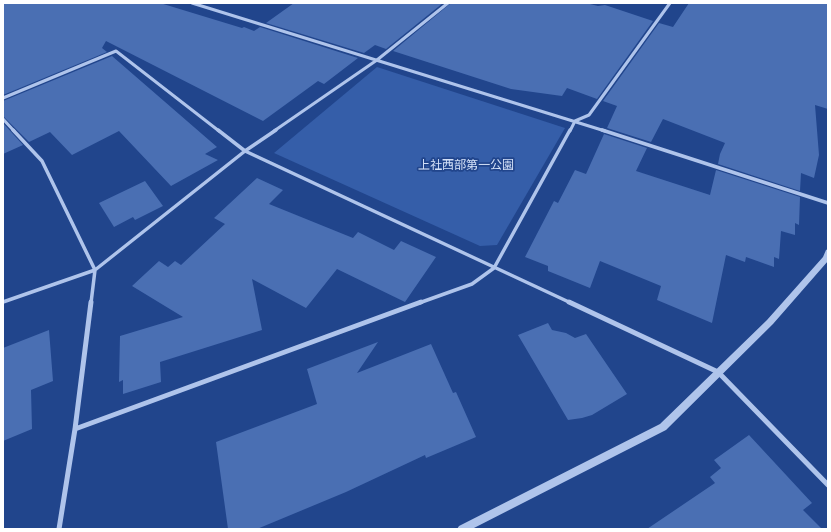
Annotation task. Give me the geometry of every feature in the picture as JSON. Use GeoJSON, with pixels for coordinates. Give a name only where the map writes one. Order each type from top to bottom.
{"type":"FeatureCollection","features":[{"type":"Feature","properties":{"kind":"street"},"geometry":{"type":"LineString","coordinates":[[192,3],[575,121],[828,203]]}},
{"type":"Feature","properties":{"kind":"street"},"geometry":{"type":"LineString","coordinates":[[3,302],[95,270],[245,151],[377,60],[448,3]]}},
{"type":"Feature","properties":{"kind":"street"},"geometry":{"type":"LineString","coordinates":[[75,429],[472,284],[494,268],[575,121],[589,115],[670,3]]}},
{"type":"Feature","properties":{"kind":"street"},"geometry":{"type":"LineString","coordinates":[[3,98],[116,51],[245,151],[718,372],[828,485]]}},
{"type":"Feature","properties":{"kind":"street"},"geometry":{"type":"LineString","coordinates":[[3,119],[42,161],[95,270],[75,429],[59,529]]}},
{"type":"Feature","properties":{"kind":"street"},"geometry":{"type":"LineString","coordinates":[[462,529],[663,427],[770,322],[826,258],[828,252]]}},
{"type":"Feature","properties":{"kind":"green space","name":"上社西部第一公園"},"geometry":{"type":"Polygon","coordinates":[[[377,67],[565,128],[497,245],[480,246],[274,153],[377,67]]]}},
{"type":"Feature","properties":{"kind":"building"},"geometry":{"type":"Polygon","coordinates":[[[3,3],[160,3],[254,31],[260,27],[358,58],[324,84],[318,81],[263,121],[106,41],[102,48],[107,52],[3,95],[3,3]]]}},
{"type":"Feature","properties":{"kind":"building"},"geometry":{"type":"Polygon","coordinates":[[[294,3],[443,3],[386,49],[375,45],[364,53],[266,23],[294,3]]]}},
{"type":"Feature","properties":{"kind":"building"},"geometry":{"type":"Polygon","coordinates":[[[451,3],[586,3],[598,6],[605,5],[653,21],[597,99],[567,88],[562,96],[511,89],[393,51],[451,3]]]}},
{"type":"Feature","properties":{"kind":"building"},"geometry":{"type":"Polygon","coordinates":[[[689,3],[828,3],[828,109],[815,105],[819,155],[814,178],[801,173],[800,191],[718,164],[720,154],[725,143],[663,119],[651,142],[607,128],[617,106],[603,101],[659,23],[673,27],[689,3]]]}},
{"type":"Feature","properties":{"kind":"building"},"geometry":{"type":"Polygon","coordinates":[[[112,56],[217,147],[205,154],[218,160],[171,186],[119,131],[72,155],[50,132],[29,142],[3,116],[3,101],[112,56]]]}},
{"type":"Feature","properties":{"kind":"building"},"geometry":{"type":"Polygon","coordinates":[[[3,123],[23,145],[3,154],[3,123]]]}},
{"type":"Feature","properties":{"kind":"building"},"geometry":{"type":"Polygon","coordinates":[[[604,134],[647,148],[636,171],[710,195],[716,170],[800,197],[799,225],[795,223],[795,235],[781,231],[779,259],[774,257],[774,267],[746,257],[745,262],[726,255],[712,323],[657,300],[661,286],[600,261],[590,288],[548,271],[548,266],[525,257],[554,201],[558,203],[575,170],[586,174],[604,134]]]}},
{"type":"Feature","properties":{"kind":"building"},"geometry":{"type":"Polygon","coordinates":[[[257,178],[283,190],[269,204],[353,238],[358,232],[394,250],[401,241],[436,257],[405,302],[337,269],[306,308],[252,279],[262,330],[160,362],[161,382],[123,394],[123,380],[119,382],[120,336],[183,317],[132,286],[159,261],[168,267],[175,261],[181,265],[225,224],[214,218],[257,178]]]}},
{"type":"Feature","properties":{"kind":"building"},"geometry":{"type":"Polygon","coordinates":[[[145,181],[163,206],[135,220],[133,217],[114,227],[99,203],[145,181]]]}},
{"type":"Feature","properties":{"kind":"building"},"geometry":{"type":"Polygon","coordinates":[[[548,323],[552,330],[566,333],[575,338],[586,334],[627,394],[592,415],[568,420],[518,335],[548,323]]]}},
{"type":"Feature","properties":{"kind":"building"},"geometry":{"type":"Polygon","coordinates":[[[49,330],[53,381],[31,390],[32,429],[3,441],[3,348],[49,330]]]}},
{"type":"Feature","properties":{"kind":"building"},"geometry":{"type":"Polygon","coordinates":[[[378,342],[357,373],[431,344],[453,393],[456,392],[476,437],[426,458],[425,455],[346,492],[257,529],[228,529],[216,442],[317,404],[307,369],[378,342]]]}},
{"type":"Feature","properties":{"kind":"building"},"geometry":{"type":"Polygon","coordinates":[[[749,435],[812,503],[803,510],[822,529],[647,529],[715,483],[710,477],[721,468],[714,460],[749,435]]]}}]}
